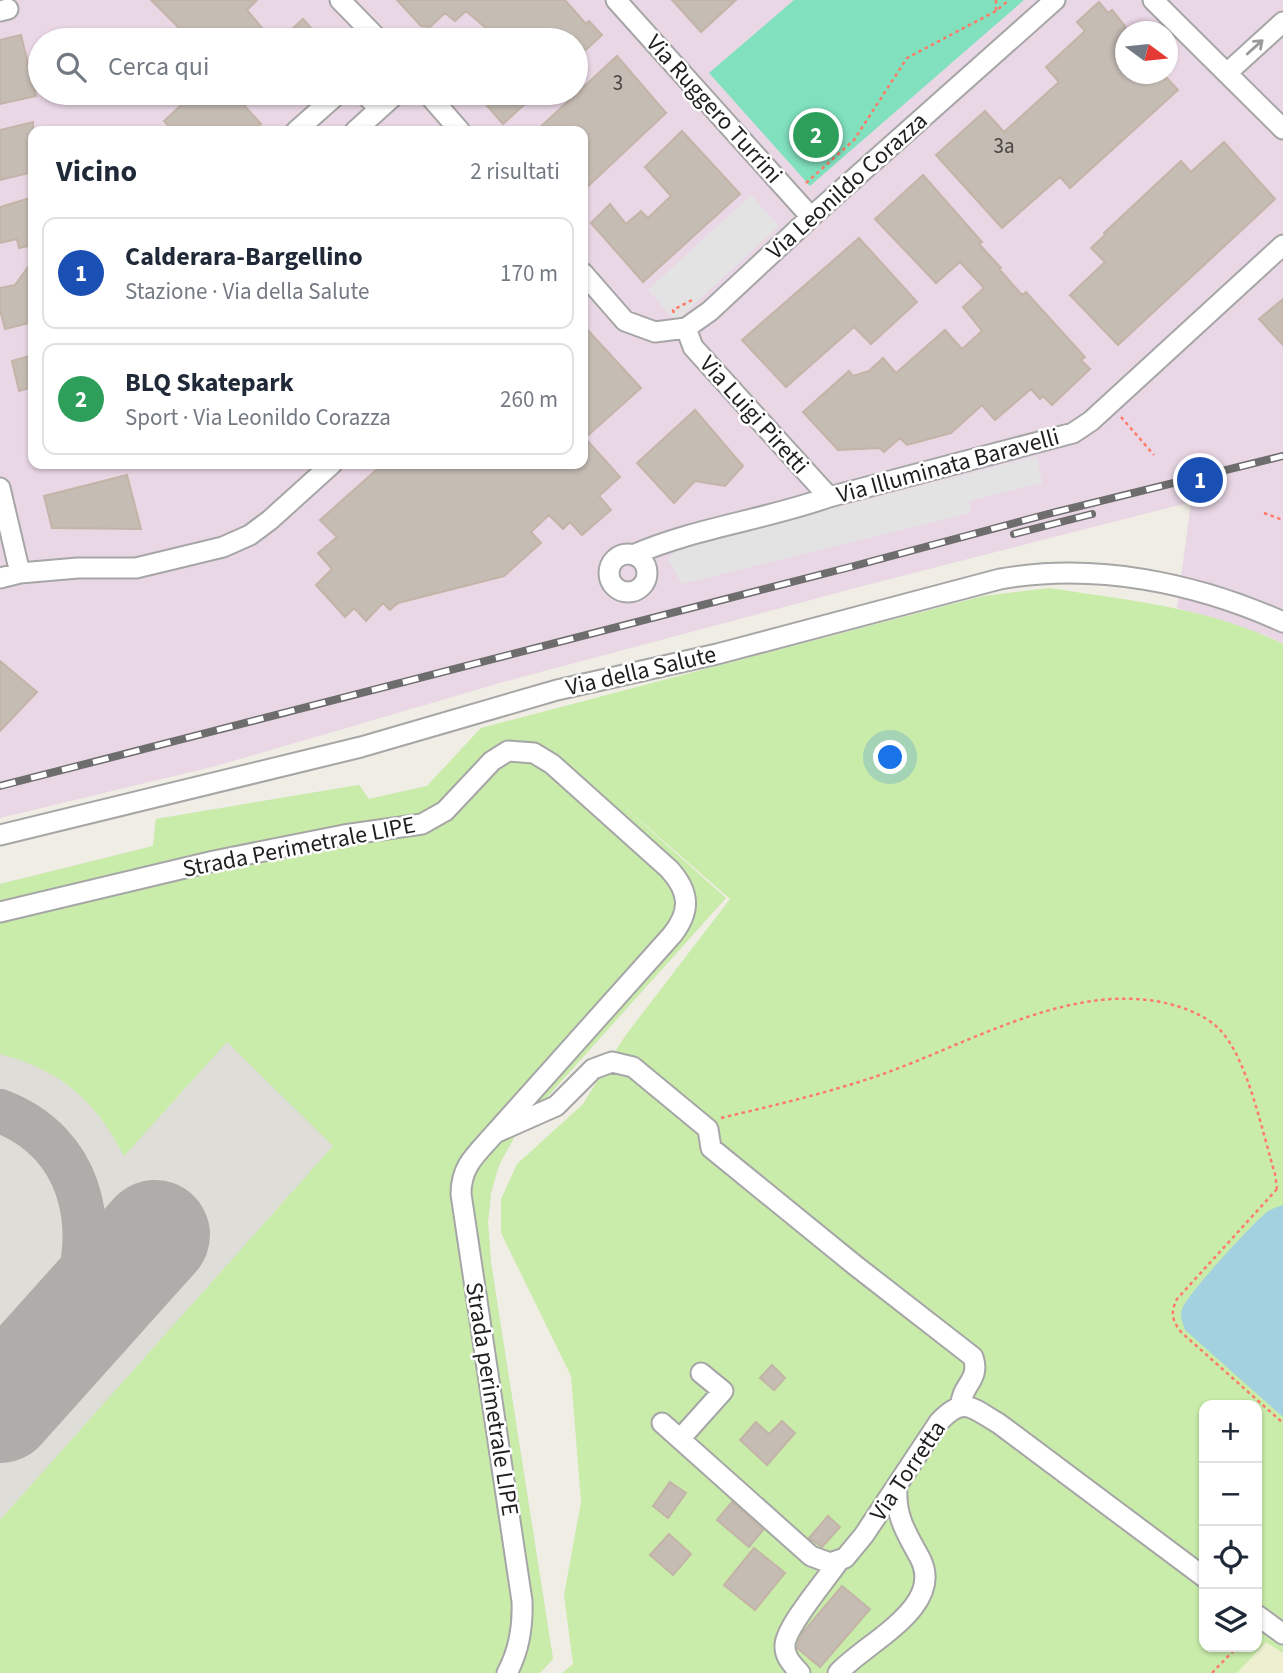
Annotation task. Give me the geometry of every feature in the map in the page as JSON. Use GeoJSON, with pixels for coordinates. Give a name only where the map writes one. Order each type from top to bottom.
{"type":"FeatureCollection","features":[{"type":"Feature","properties":{"kind":"street"},"geometry":{"type":"LineString","coordinates":[[340,0],[367,28]]}},
{"type":"Feature","properties":{"kind":"street","name":"Via Ruggero Turrini"},"geometry":{"type":"LineString","coordinates":[[616,0],[811,217]]}},
{"type":"Feature","properties":{"kind":"street","name":"Via Leonildo Corazza"},"geometry":{"type":"LineString","coordinates":[[679,330],[710,312],[811,217],[1055,0]]}},
{"type":"Feature","properties":{"kind":"street"},"geometry":{"type":"LineString","coordinates":[[1153,0],[1283,129]]}},
{"type":"Feature","properties":{"kind":"street"},"geometry":{"type":"LineString","coordinates":[[1227,73],[1283,22]]}},
{"type":"Feature","properties":{"kind":"street"},"geometry":{"type":"LineString","coordinates":[[302,126],[325,105]]}},
{"type":"Feature","properties":{"kind":"street"},"geometry":{"type":"LineString","coordinates":[[375,105],[379,109]]}},
{"type":"Feature","properties":{"kind":"street"},"geometry":{"type":"LineString","coordinates":[[360,126],[384,105]]}},
{"type":"Feature","properties":{"kind":"street"},"geometry":{"type":"LineString","coordinates":[[437,105],[456,126]]}},
{"type":"Feature","properties":{"kind":"street","name":"Via Illuminata Baravelli"},"geometry":{"type":"LineString","coordinates":[[633,555],[663,542],[1073,433],[1091,421],[1283,245]]}},
{"type":"Feature","properties":{"kind":"street"},"geometry":{"type":"LineString","coordinates":[[588,279],[625,321],[655,332],[679,330]]}},
{"type":"Feature","properties":{"kind":"street","name":"Via Luigi Piretti"},"geometry":{"type":"LineString","coordinates":[[679,330],[829,497]]}},
{"type":"Feature","properties":{"kind":"street"},"geometry":{"type":"LineString","coordinates":[[0,578],[20,573],[78,568],[136,568],[223,547],[250,535],[270,520],[326,469]]}},
{"type":"Feature","properties":{"kind":"street"},"geometry":{"type":"LineString","coordinates":[[0,488],[20,573]]}},
{"type":"Feature","properties":{"kind":"street","name":"Via della Salute"},"geometry":{"type":"LineString","coordinates":[[0,835],[361,747],[557,690],[717,654],[1000,579],[1024,575],[1108,575],[1156,581],[1216,596],[1283,622]]}},
{"type":"Feature","properties":{"kind":"street","name":"Strada Perimetrale LIPE"},"geometry":{"type":"LineString","coordinates":[[0,912],[214,861],[333,837],[422,824],[445,811],[500,754],[517,750],[534,753],[552,764],[669,869],[683,886],[686,906],[680,925],[672,936],[495,1133]]}},
{"type":"Feature","properties":{"kind":"street"},"geometry":{"type":"LineString","coordinates":[[495,1133],[556,1106],[593,1069],[612,1062],[633,1067],[708,1129],[711,1148],[973,1357],[975,1374],[961,1397],[961,1405]]}},
{"type":"Feature","properties":{"kind":"street","name":"Strada perimetrale LIPE"},"geometry":{"type":"LineString","coordinates":[[495,1133],[466,1166],[461,1194],[522,1601],[522,1629],[507,1673]]}},
{"type":"Feature","properties":{"kind":"street"},"geometry":{"type":"LineString","coordinates":[[680,1439],[723,1391],[701,1373]]}},
{"type":"Feature","properties":{"kind":"street","name":"Via Torretta"},"geometry":{"type":"LineString","coordinates":[[800,1673],[788,1660],[784,1647],[789,1631],[838,1562],[864,1535],[939,1422],[951,1408],[961,1405],[972,1408],[998,1423],[1199,1573]]}},
{"type":"Feature","properties":{"kind":"street"},"geometry":{"type":"LineString","coordinates":[[662,1423],[811,1556],[821,1562],[838,1562]]}},
{"type":"Feature","properties":{"kind":"street"},"geometry":{"type":"LineString","coordinates":[[838,1673],[850,1660],[911,1613],[924,1588],[926,1575],[922,1561],[900,1521],[896,1502],[897,1487]]}},
{"type":"Feature","properties":{"kind":"street"},"geometry":{"type":"LineString","coordinates":[[1262,1619],[1283,1634]]}},
{"type":"Feature","properties":{"kind":"path"},"geometry":{"type":"LineString","coordinates":[[996,0],[996,11]]}},
{"type":"Feature","properties":{"kind":"path"},"geometry":{"type":"LineString","coordinates":[[792,196],[854,140],[907,58],[996,11],[1009,0]]}},
{"type":"Feature","properties":{"kind":"path"},"geometry":{"type":"LineString","coordinates":[[679,330],[673,310],[697,298]]}},
{"type":"Feature","properties":{"kind":"path"},"geometry":{"type":"LineString","coordinates":[[1112,423],[1120,416],[1154,454]]}},
{"type":"Feature","properties":{"kind":"path"},"geometry":{"type":"LineString","coordinates":[[1264,513],[1283,520]]}},
{"type":"Feature","properties":{"kind":"path"},"geometry":{"type":"LineString","coordinates":[[708,1129],[719,1118],[866,1080],[1053,1010],[1098,1000],[1131,998],[1152,1000],[1200,1015],[1228,1040],[1249,1086],[1277,1189],[1177,1299],[1172,1316],[1174,1324],[1182,1333],[1283,1423]]}},
{"type":"Feature","properties":{"kind":"path"},"geometry":{"type":"LineString","coordinates":[[1277,1189],[1283,1192]]}},
{"type":"Feature","properties":{"kind":"path"},"geometry":{"type":"LineString","coordinates":[[1212,1673],[1232,1652]]}},
{"type":"Feature","properties":{"kind":"shaded area"},"geometry":{"type":"Polygon","coordinates":[[[0,0],[1283,0],[1283,644],[1267,636],[1177,608],[1191,502],[500,683],[216,766],[0,818],[0,0]]]}},
{"type":"Feature","properties":{"kind":"shaded area"},"geometry":{"type":"Polygon","coordinates":[[[751,195],[779,226],[676,321],[648,290],[751,195]]]}},
{"type":"Feature","properties":{"kind":"shaded area"},"geometry":{"type":"Polygon","coordinates":[[[1037,456],[1042,483],[969,501],[971,513],[682,584],[668,559],[679,548],[1037,456]]]}},
{"type":"Feature","properties":{"kind":"shaded area"},"geometry":{"type":"Polygon","coordinates":[[[481,728],[726,898],[548,1096],[559,1110],[516,1134],[499,1165],[491,1193],[488,1222],[491,1263],[553,1659],[540,1673],[0,1673],[0,884],[153,846],[156,819],[359,785],[369,799],[427,786],[481,728]]]}},
{"type":"Feature","properties":{"kind":"green space"},"geometry":{"type":"Polygon","coordinates":[[[794,0],[1024,0],[810,186],[709,73],[794,0]]]}},
{"type":"Feature","properties":{"kind":"green space"},"geometry":{"type":"Polygon","coordinates":[[[1049,588],[1138,601],[1198,614],[1227,622],[1283,644],[1283,1653],[1266,1642],[1262,1646],[1262,1400],[1199,1400],[1199,1652],[1257,1652],[1237,1673],[562,1673],[573,1664],[564,1595],[581,1502],[571,1376],[501,1233],[501,1199],[517,1164],[583,1104],[625,1036],[730,899],[611,795],[726,898],[548,1096],[559,1110],[516,1134],[499,1165],[491,1193],[488,1222],[491,1263],[553,1659],[540,1673],[0,1673],[0,1520],[333,1146],[227,1042],[124,1156],[101,1119],[74,1090],[41,1069],[0,1054],[0,884],[153,846],[156,819],[359,785],[369,799],[427,786],[481,728],[983,596],[1049,588]]]}},
{"type":"Feature","properties":{"kind":"green space"},"geometry":{"type":"Polygon","coordinates":[[[1266,1641],[1283,1653],[1283,1673],[1237,1673],[1256,1652],[1262,1652],[1262,1645],[1266,1641]]]}},
{"type":"Feature","properties":{"kind":"water"},"geometry":{"type":"Polygon","coordinates":[[[1283,1205],[1283,1417],[1185,1330],[1181,1314],[1196,1289],[1236,1243],[1268,1211],[1283,1205]]]}},
{"type":"Feature","properties":{"kind":"building"},"geometry":{"type":"Polygon","coordinates":[[[151,0],[257,0],[247,10],[262,28],[179,28],[151,0]]]}},
{"type":"Feature","properties":{"kind":"building"},"geometry":{"type":"Polygon","coordinates":[[[397,0],[565,0],[586,24],[589,21],[602,35],[588,48],[588,28],[486,28],[466,11],[455,21],[445,13],[430,27],[421,26],[397,0]]]}},
{"type":"Feature","properties":{"kind":"building"},"geometry":{"type":"Polygon","coordinates":[[[672,0],[736,0],[701,32],[672,0]]]}},
{"type":"Feature","properties":{"kind":"building"},"geometry":{"type":"Polygon","coordinates":[[[1099,2],[1108,13],[1112,10],[1121,21],[1115,21],[1115,84],[1172,84],[1178,90],[1070,188],[1060,177],[1002,228],[936,155],[985,111],[1004,132],[1059,82],[1046,67],[1085,31],[1077,22],[1099,2]]]}},
{"type":"Feature","properties":{"kind":"building"},"geometry":{"type":"Polygon","coordinates":[[[303,19],[311,28],[293,28],[303,19]]]}},
{"type":"Feature","properties":{"kind":"building"},"geometry":{"type":"Polygon","coordinates":[[[21,35],[28,63],[28,98],[0,104],[0,40],[21,35]]]}},
{"type":"Feature","properties":{"kind":"building"},"geometry":{"type":"Polygon","coordinates":[[[617,56],[666,113],[588,186],[588,126],[541,126],[564,105],[588,105],[588,83],[617,56]]]}},
{"type":"Feature","properties":{"kind":"building"},"geometry":{"type":"Polygon","coordinates":[[[181,105],[244,105],[261,124],[168,126],[164,121],[181,105]]]}},
{"type":"Feature","properties":{"kind":"building"},"geometry":{"type":"Polygon","coordinates":[[[486,105],[524,105],[503,124],[486,105]]]}},
{"type":"Feature","properties":{"kind":"building"},"geometry":{"type":"Polygon","coordinates":[[[33,122],[33,126],[28,126],[28,173],[0,180],[0,130],[33,122]]]}},
{"type":"Feature","properties":{"kind":"building"},"geometry":{"type":"Polygon","coordinates":[[[682,131],[740,194],[643,282],[591,223],[610,204],[626,224],[641,211],[648,218],[671,196],[645,167],[682,131]]]}},
{"type":"Feature","properties":{"kind":"building"},"geometry":{"type":"Polygon","coordinates":[[[1224,142],[1275,199],[1118,345],[1070,295],[1105,262],[1091,248],[1181,161],[1191,172],[1224,142]]]}},
{"type":"Feature","properties":{"kind":"building"},"geometry":{"type":"Polygon","coordinates":[[[923,175],[982,242],[979,244],[1022,295],[1026,292],[1085,357],[1081,360],[1090,369],[1052,405],[1043,396],[1040,399],[1031,389],[995,420],[982,405],[951,433],[907,445],[900,438],[884,452],[880,448],[838,450],[803,412],[849,371],[853,376],[869,371],[883,358],[896,373],[945,330],[962,349],[982,331],[963,307],[984,288],[960,262],[936,283],[875,219],[923,175]]]}},
{"type":"Feature","properties":{"kind":"building"},"geometry":{"type":"Polygon","coordinates":[[[28,199],[28,246],[19,248],[17,239],[0,243],[0,207],[28,199]]]}},
{"type":"Feature","properties":{"kind":"building"},"geometry":{"type":"Polygon","coordinates":[[[859,238],[917,302],[871,344],[854,327],[786,387],[742,340],[859,238]]]}},
{"type":"Feature","properties":{"kind":"building"},"geometry":{"type":"Polygon","coordinates":[[[28,267],[28,323],[5,329],[0,310],[0,288],[15,285],[28,267]]]}},
{"type":"Feature","properties":{"kind":"building"},"geometry":{"type":"Polygon","coordinates":[[[1283,299],[1283,345],[1259,319],[1283,299]]]}},
{"type":"Feature","properties":{"kind":"building"},"geometry":{"type":"Polygon","coordinates":[[[588,330],[641,388],[588,435],[588,330]]]}},
{"type":"Feature","properties":{"kind":"building"},"geometry":{"type":"Polygon","coordinates":[[[28,356],[28,388],[19,391],[12,361],[28,356]]]}},
{"type":"Feature","properties":{"kind":"building"},"geometry":{"type":"Polygon","coordinates":[[[695,410],[743,466],[725,486],[695,481],[674,503],[637,463],[695,410]]]}},
{"type":"Feature","properties":{"kind":"building"},"geometry":{"type":"Polygon","coordinates":[[[588,441],[620,477],[599,496],[611,510],[582,535],[570,522],[563,529],[549,515],[531,532],[541,543],[504,576],[398,603],[390,610],[383,603],[366,621],[354,608],[345,617],[316,585],[332,569],[318,553],[337,537],[320,520],[377,469],[588,469],[588,441]]]}},
{"type":"Feature","properties":{"kind":"building"},"geometry":{"type":"Polygon","coordinates":[[[127,475],[141,529],[52,528],[44,496],[127,475]]]}},
{"type":"Feature","properties":{"kind":"building"},"geometry":{"type":"Polygon","coordinates":[[[0,661],[37,692],[0,731],[0,661]]]}},
{"type":"Feature","properties":{"kind":"building"},"geometry":{"type":"Polygon","coordinates":[[[772,1365],[785,1378],[774,1390],[760,1378],[772,1365]]]}},
{"type":"Feature","properties":{"kind":"building"},"geometry":{"type":"Polygon","coordinates":[[[782,1421],[795,1433],[767,1465],[740,1440],[756,1422],[769,1434],[782,1421]]]}},
{"type":"Feature","properties":{"kind":"building"},"geometry":{"type":"Polygon","coordinates":[[[670,1482],[686,1493],[668,1518],[653,1506],[670,1482]]]}},
{"type":"Feature","properties":{"kind":"building"},"geometry":{"type":"Polygon","coordinates":[[[732,1502],[763,1530],[749,1547],[717,1520],[732,1502]]]}},
{"type":"Feature","properties":{"kind":"building"},"geometry":{"type":"Polygon","coordinates":[[[828,1516],[840,1527],[822,1547],[809,1538],[828,1516]]]}},
{"type":"Feature","properties":{"kind":"building"},"geometry":{"type":"Polygon","coordinates":[[[669,1534],[691,1554],[673,1575],[650,1555],[669,1534]]]}},
{"type":"Feature","properties":{"kind":"building"},"geometry":{"type":"Polygon","coordinates":[[[754,1548],[785,1573],[755,1610],[724,1585],[754,1548]]]}},
{"type":"Feature","properties":{"kind":"building"},"geometry":{"type":"Polygon","coordinates":[[[842,1586],[870,1609],[820,1667],[797,1648],[804,1631],[842,1586]]]}},
{"type":"Feature","properties":{"kind":"taxiway"},"geometry":{"type":"LineString","coordinates":[[0,1111],[28,1125],[49,1143],[66,1164],[77,1189],[83,1215],[81,1272],[73,1301],[63,1325],[40,1363]]}},
{"type":"Feature","properties":{"kind":"runway"},"geometry":{"type":"LineString","coordinates":[[0,1408],[155,1235]]}},
{"type":"Feature","properties":{"kind":"railway"},"geometry":{"type":"LineString","coordinates":[[0,786],[1048,514],[1283,456]]}},
{"type":"Feature","properties":{"kind":"railway"},"geometry":{"type":"LineString","coordinates":[[1014,534],[1092,514]]}},
{"type":"Feature","properties":{"kind":"place","name":"BLQ Skatepark"},"geometry":{"type":"Point","coordinates":[816,135]}},
{"type":"Feature","properties":{"kind":"place","name":"Calderara-Bargellino"},"geometry":{"type":"Point","coordinates":[1200,480]}}]}
